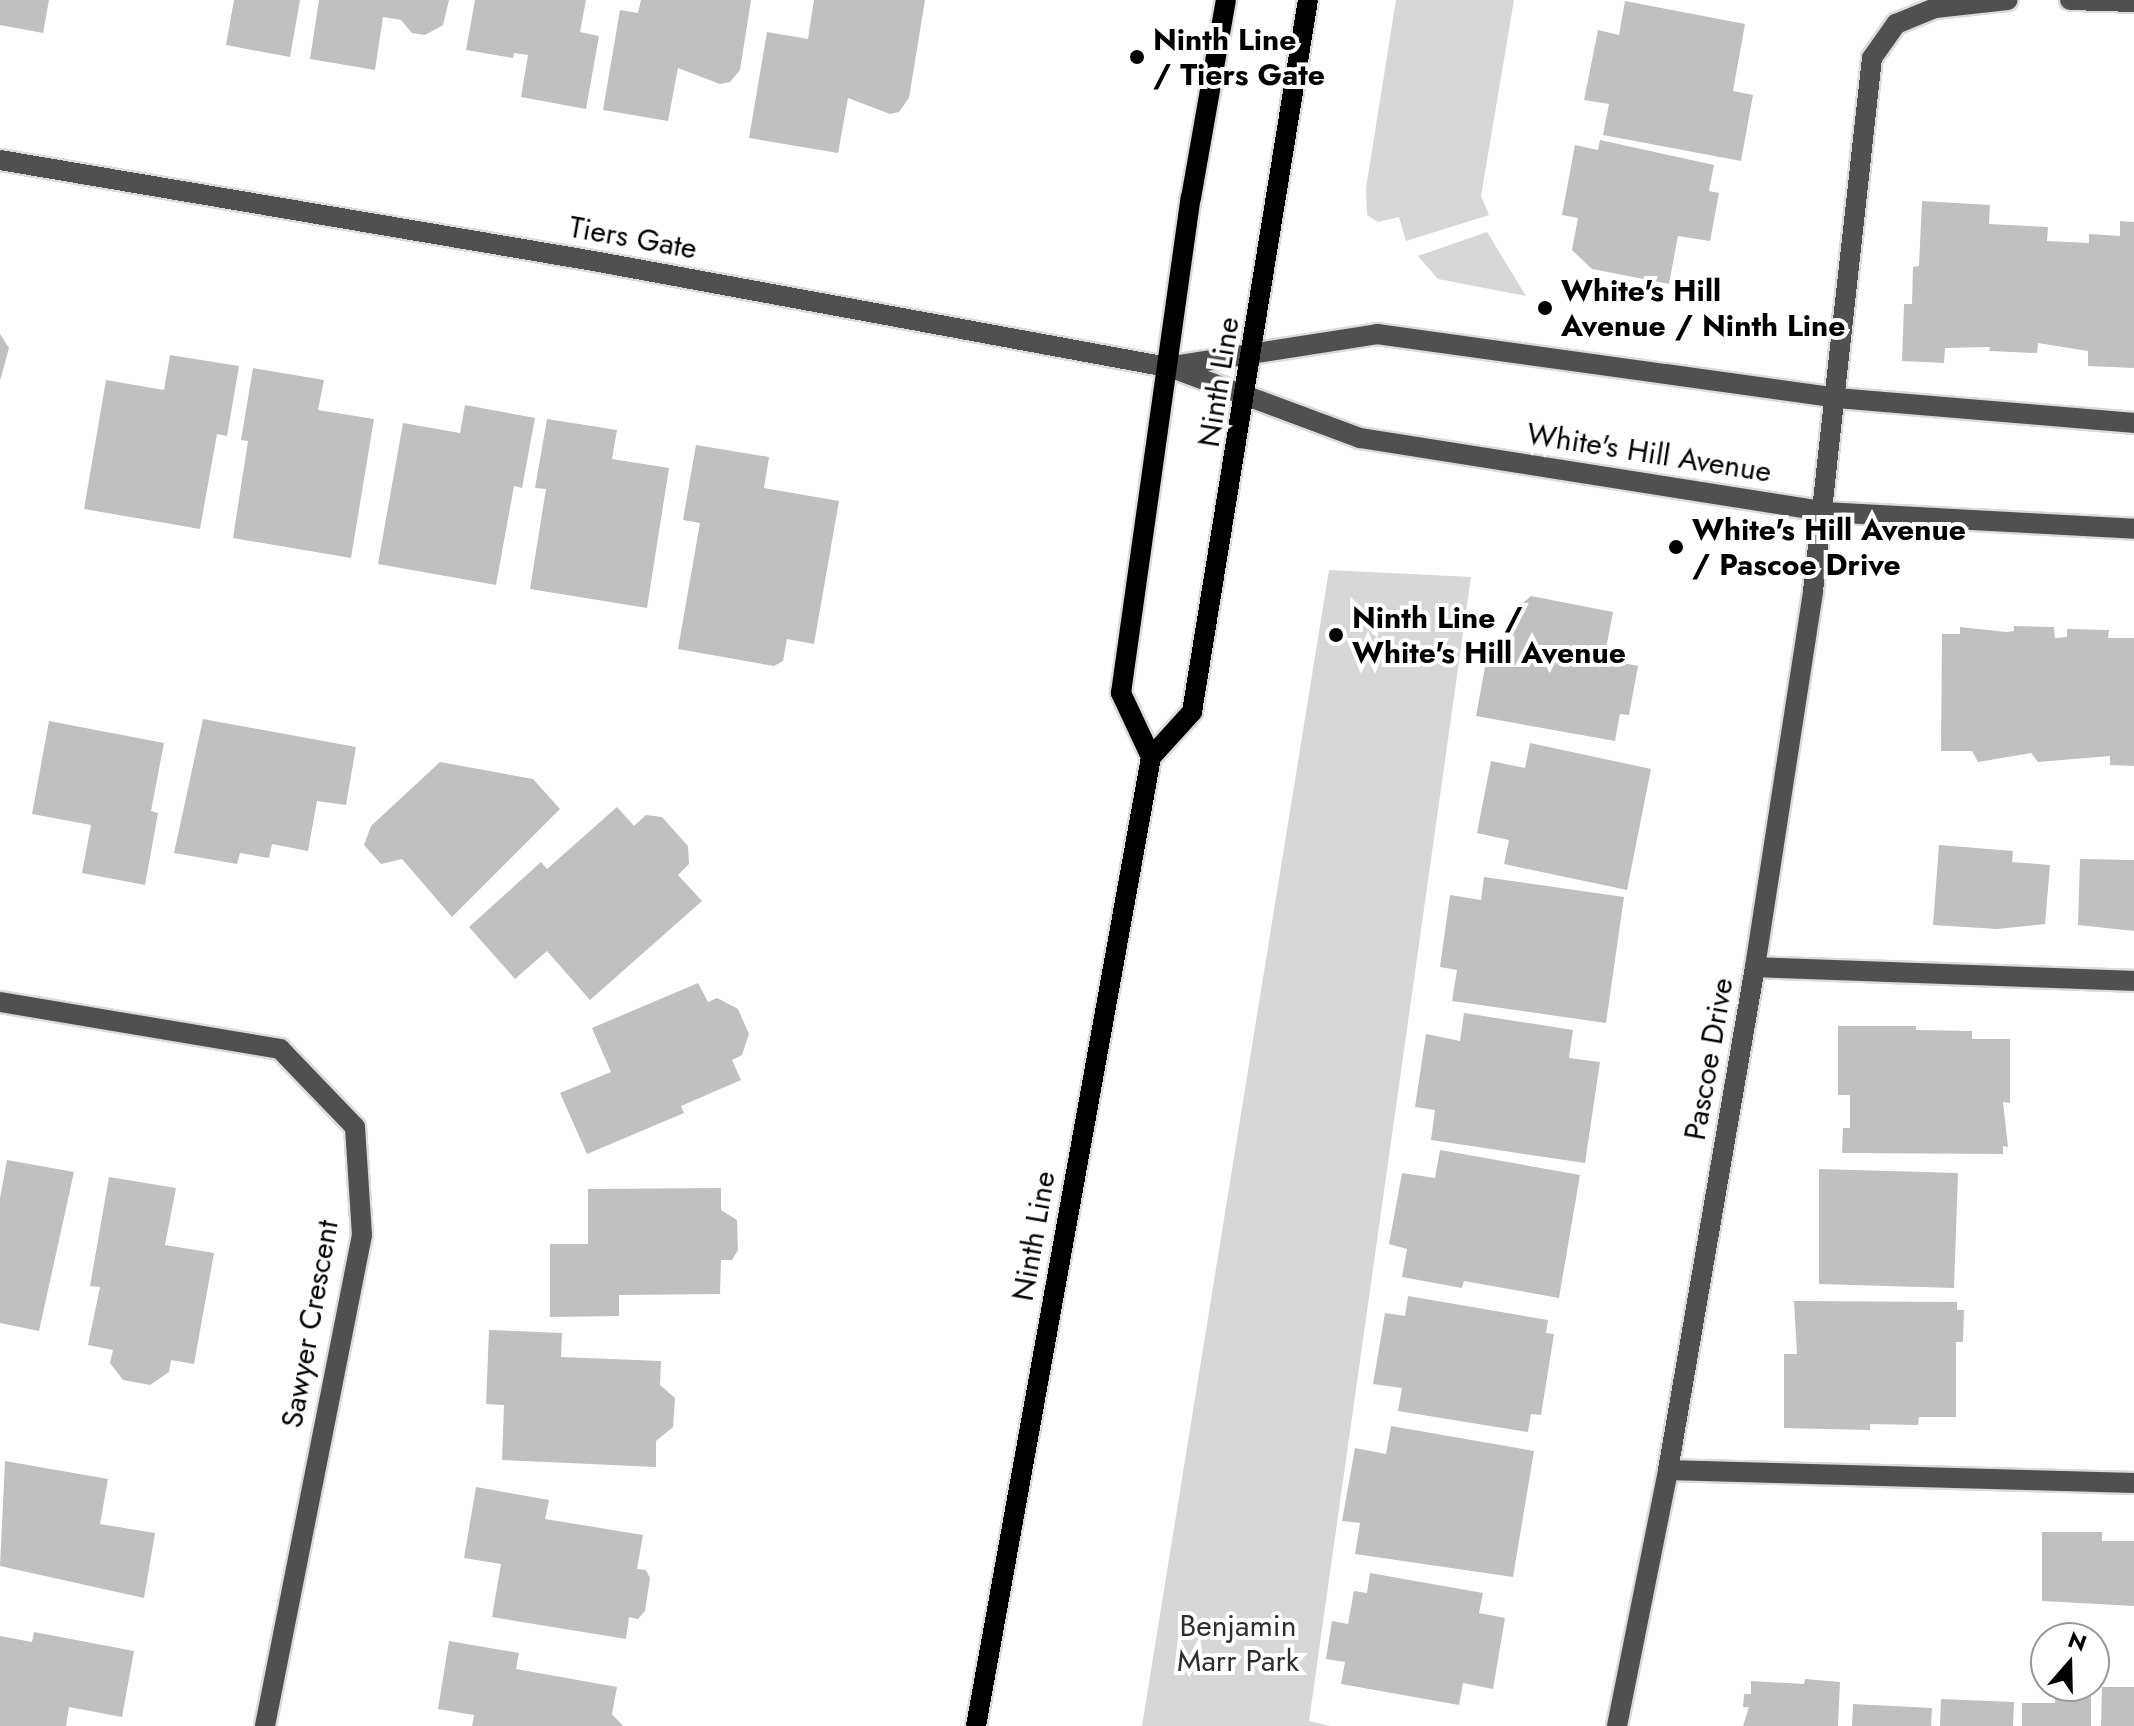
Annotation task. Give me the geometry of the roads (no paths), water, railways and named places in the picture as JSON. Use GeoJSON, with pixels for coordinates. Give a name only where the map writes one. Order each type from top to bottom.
{"type":"FeatureCollection","features":[{"type":"Feature","properties":{"kind":"main road","name":"Ninth Line"},"geometry":{"type":"LineString","coordinates":[[1151,757],[1121,693],[1167,367],[1226,0]]}},
{"type":"Feature","properties":{"kind":"main road","name":"Ninth Line"},"geometry":{"type":"LineString","coordinates":[[976,1726],[1151,757],[1192,712],[1247,396],[1308,0]]}},
{"type":"Feature","properties":{"kind":"street","name":"Pascoe Drive"},"geometry":{"type":"LineString","coordinates":[[1617,1726],[1668,1470],[1755,967],[1825,512],[1872,58],[1896,24],[1935,8],[1964,2],[2008,0]]}},
{"type":"Feature","properties":{"kind":"street"},"geometry":{"type":"LineString","coordinates":[[2070,0],[2134,2]]}},
{"type":"Feature","properties":{"kind":"street","name":"Tiers Gate"},"geometry":{"type":"LineString","coordinates":[[0,160],[599,262],[1167,367],[1254,353]]}},
{"type":"Feature","properties":{"kind":"street"},"geometry":{"type":"LineString","coordinates":[[1254,353],[1377,334],[1838,398],[2134,423]]}},
{"type":"Feature","properties":{"kind":"street","name":"White's Hill Avenue"},"geometry":{"type":"LineString","coordinates":[[1167,367],[1360,438],[1825,512],[2134,529]]}},
{"type":"Feature","properties":{"kind":"street"},"geometry":{"type":"LineString","coordinates":[[1755,967],[2134,981]]}},
{"type":"Feature","properties":{"kind":"street","name":"Sawyer Crescent"},"geometry":{"type":"LineString","coordinates":[[0,1002],[280,1049],[355,1127],[362,1235],[265,1726]]}},
{"type":"Feature","properties":{"kind":"street"},"geometry":{"type":"LineString","coordinates":[[1668,1470],[2134,1483]]}},
{"type":"Feature","properties":{"kind":"place","name":"Ninth Line / Tiers Gate"},"geometry":{"type":"Point","coordinates":[1137,57]}},
{"type":"Feature","properties":{"kind":"place","name":"White's Hill Avenue / Ninth Line"},"geometry":{"type":"Point","coordinates":[1545,308]}},
{"type":"Feature","properties":{"kind":"place","name":"White's Hill Avenue / Pascoe Drive"},"geometry":{"type":"Point","coordinates":[1676,547]}},
{"type":"Feature","properties":{"kind":"place","name":"Ninth Line / White's Hill Avenue"},"geometry":{"type":"Point","coordinates":[1336,635]}},
{"type":"Feature","properties":{"kind":"park label","name":"Benjamin Marr Park"},"geometry":{"type":"Point","coordinates":[1238,1643]}}]}
